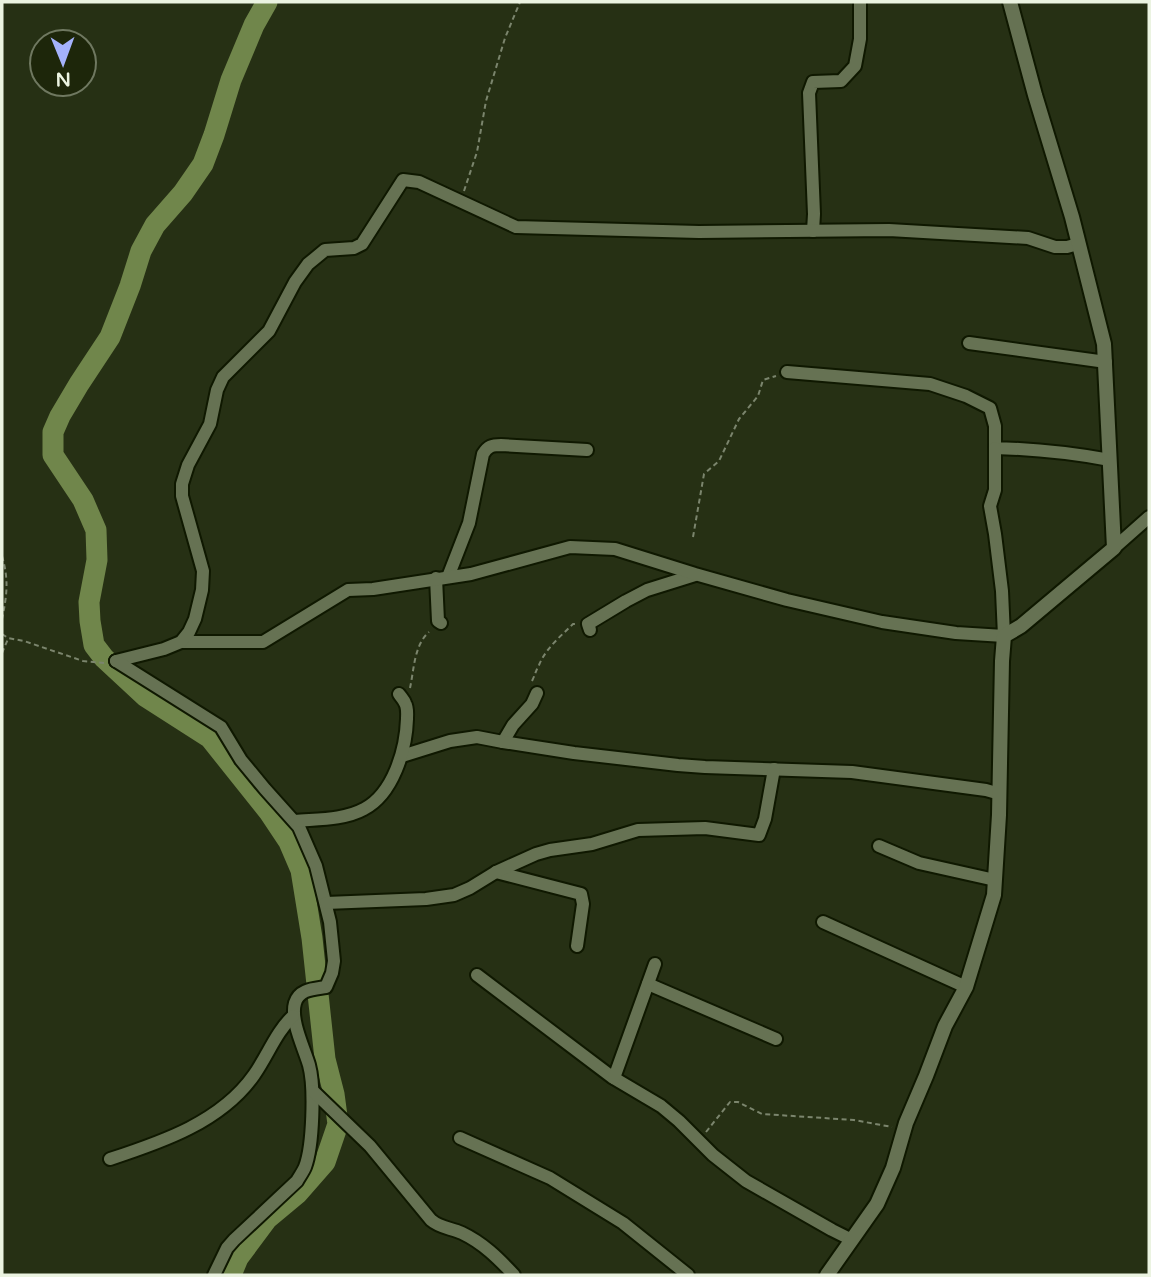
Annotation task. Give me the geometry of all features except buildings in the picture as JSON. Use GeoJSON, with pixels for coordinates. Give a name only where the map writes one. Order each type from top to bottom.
{"type":"FeatureCollection","features":[{"type":"Feature","properties":{"kind":"street"},"geometry":{"type":"LineString","coordinates":[[813,230],[809,93],[813,82],[841,81],[855,66],[860,39],[860,2]]}},
{"type":"Feature","properties":{"kind":"street"},"geometry":{"type":"LineString","coordinates":[[1010,2],[1104,344],[1114,548]]}},
{"type":"Feature","properties":{"kind":"street"},"geometry":{"type":"LineString","coordinates":[[181,642],[195,619],[202,590],[203,571],[182,496],[182,484],[188,465],[209,424],[223,377],[269,331],[295,282],[308,264],[325,250],[354,248],[362,244],[403,180],[419,182],[516,228],[699,232],[889,230],[1028,238],[1055,247],[1078,244]]}},
{"type":"Feature","properties":{"kind":"street"},"geometry":{"type":"LineString","coordinates":[[969,343],[1106,362]]}},
{"type":"Feature","properties":{"kind":"street"},"geometry":{"type":"LineString","coordinates":[[787,372],[930,384],[966,396],[990,408],[995,426],[995,491],[990,506],[1002,591],[1004,636],[994,895],[966,987],[945,1026],[904,1129],[893,1168],[877,1204],[827,1275]]}},
{"type":"Feature","properties":{"kind":"street"},"geometry":{"type":"LineString","coordinates":[[440,622],[442,578],[468,523],[483,454],[487,448],[501,445],[587,450]]}},
{"type":"Feature","properties":{"kind":"street"},"geometry":{"type":"LineString","coordinates":[[995,448],[1054,452],[1110,460]]}},
{"type":"Feature","properties":{"kind":"street"},"geometry":{"type":"LineString","coordinates":[[214,1275],[227,1248],[304,1170],[309,1147],[313,1091],[310,1068],[293,1016],[295,1000],[304,991],[326,987],[332,973],[334,961],[330,922],[316,866],[302,832],[241,760],[221,726],[116,662],[181,642],[264,642],[348,590],[373,589],[471,574],[570,547],[615,549],[787,600],[883,622],[956,633],[1004,636],[1021,626],[1149,517]]}},
{"type":"Feature","properties":{"kind":"street"},"geometry":{"type":"LineString","coordinates":[[589,627],[647,590],[695,574]]}},
{"type":"Feature","properties":{"kind":"street"},"geometry":{"type":"LineString","coordinates":[[503,743],[513,725],[532,704],[534,688]]}},
{"type":"Feature","properties":{"kind":"street"},"geometry":{"type":"LineString","coordinates":[[295,821],[348,815],[370,806],[384,794],[402,756],[407,734],[403,700]]}},
{"type":"Feature","properties":{"kind":"street"},"geometry":{"type":"LineString","coordinates":[[402,756],[450,741],[477,737],[573,753],[705,768],[852,772],[1000,794]]}},
{"type":"Feature","properties":{"kind":"street"},"geometry":{"type":"LineString","coordinates":[[326,903],[442,898],[470,888],[519,861],[551,850],[592,844],[638,830],[705,828],[760,835],[774,769]]}},
{"type":"Feature","properties":{"kind":"street"},"geometry":{"type":"LineString","coordinates":[[879,846],[919,863],[995,880]]}},
{"type":"Feature","properties":{"kind":"street"},"geometry":{"type":"LineString","coordinates":[[496,872],[581,894],[583,904],[577,946]]}},
{"type":"Feature","properties":{"kind":"street"},"geometry":{"type":"LineString","coordinates":[[823,922],[966,987]]}},
{"type":"Feature","properties":{"kind":"street"},"geometry":{"type":"LineString","coordinates":[[614,1078],[655,964]]}},
{"type":"Feature","properties":{"kind":"street"},"geometry":{"type":"LineString","coordinates":[[477,975],[614,1078],[661,1106],[713,1155],[747,1181],[852,1240]]}},
{"type":"Feature","properties":{"kind":"street"},"geometry":{"type":"LineString","coordinates":[[648,984],[776,1039]]}},
{"type":"Feature","properties":{"kind":"street"},"geometry":{"type":"LineString","coordinates":[[110,1159],[165,1141],[221,1107],[255,1074],[285,1023],[293,1016]]}},
{"type":"Feature","properties":{"kind":"street"},"geometry":{"type":"LineString","coordinates":[[313,1091],[370,1146],[436,1225],[466,1235],[486,1247],[514,1275]]}},
{"type":"Feature","properties":{"kind":"street"},"geometry":{"type":"LineString","coordinates":[[460,1138],[550,1178],[623,1223],[688,1275]]}},
{"type":"Feature","properties":{"kind":"path"},"geometry":{"type":"LineString","coordinates":[[460,202],[477,152],[486,101],[505,37],[520,2]]}},
{"type":"Feature","properties":{"kind":"path"},"geometry":{"type":"LineString","coordinates":[[693,537],[704,474],[719,461],[739,419],[758,396],[763,380],[787,372]]}},
{"type":"Feature","properties":{"kind":"path"},"geometry":{"type":"LineString","coordinates":[[2,556],[8,594],[2,619]]}},
{"type":"Feature","properties":{"kind":"path"},"geometry":{"type":"LineString","coordinates":[[403,700],[419,645],[423,637],[440,622]]}},
{"type":"Feature","properties":{"kind":"path"},"geometry":{"type":"LineString","coordinates":[[534,688],[537,667],[553,644],[573,624],[589,627]]}},
{"type":"Feature","properties":{"kind":"path"},"geometry":{"type":"LineString","coordinates":[[2,634],[83,662],[105,663]]}},
{"type":"Feature","properties":{"kind":"path"},"geometry":{"type":"LineString","coordinates":[[2,653],[8,638]]}},
{"type":"Feature","properties":{"kind":"path"},"geometry":{"type":"LineString","coordinates":[[699,1142],[730,1102],[738,1102],[762,1114],[854,1119],[904,1129]]}},
{"type":"Feature","properties":{"kind":"waterway"},"geometry":{"type":"LineString","coordinates":[[231,1275],[238,1258],[267,1219],[297,1194],[325,1162],[338,1124],[325,1059],[312,938],[301,870],[289,842],[269,812],[210,738],[146,697],[104,658],[94,645],[89,602],[97,560],[96,530],[83,500],[53,455],[53,432],[79,384],[110,337],[141,251],[155,225],[183,193],[203,164],[231,80],[254,25],[267,2]]}}]}
